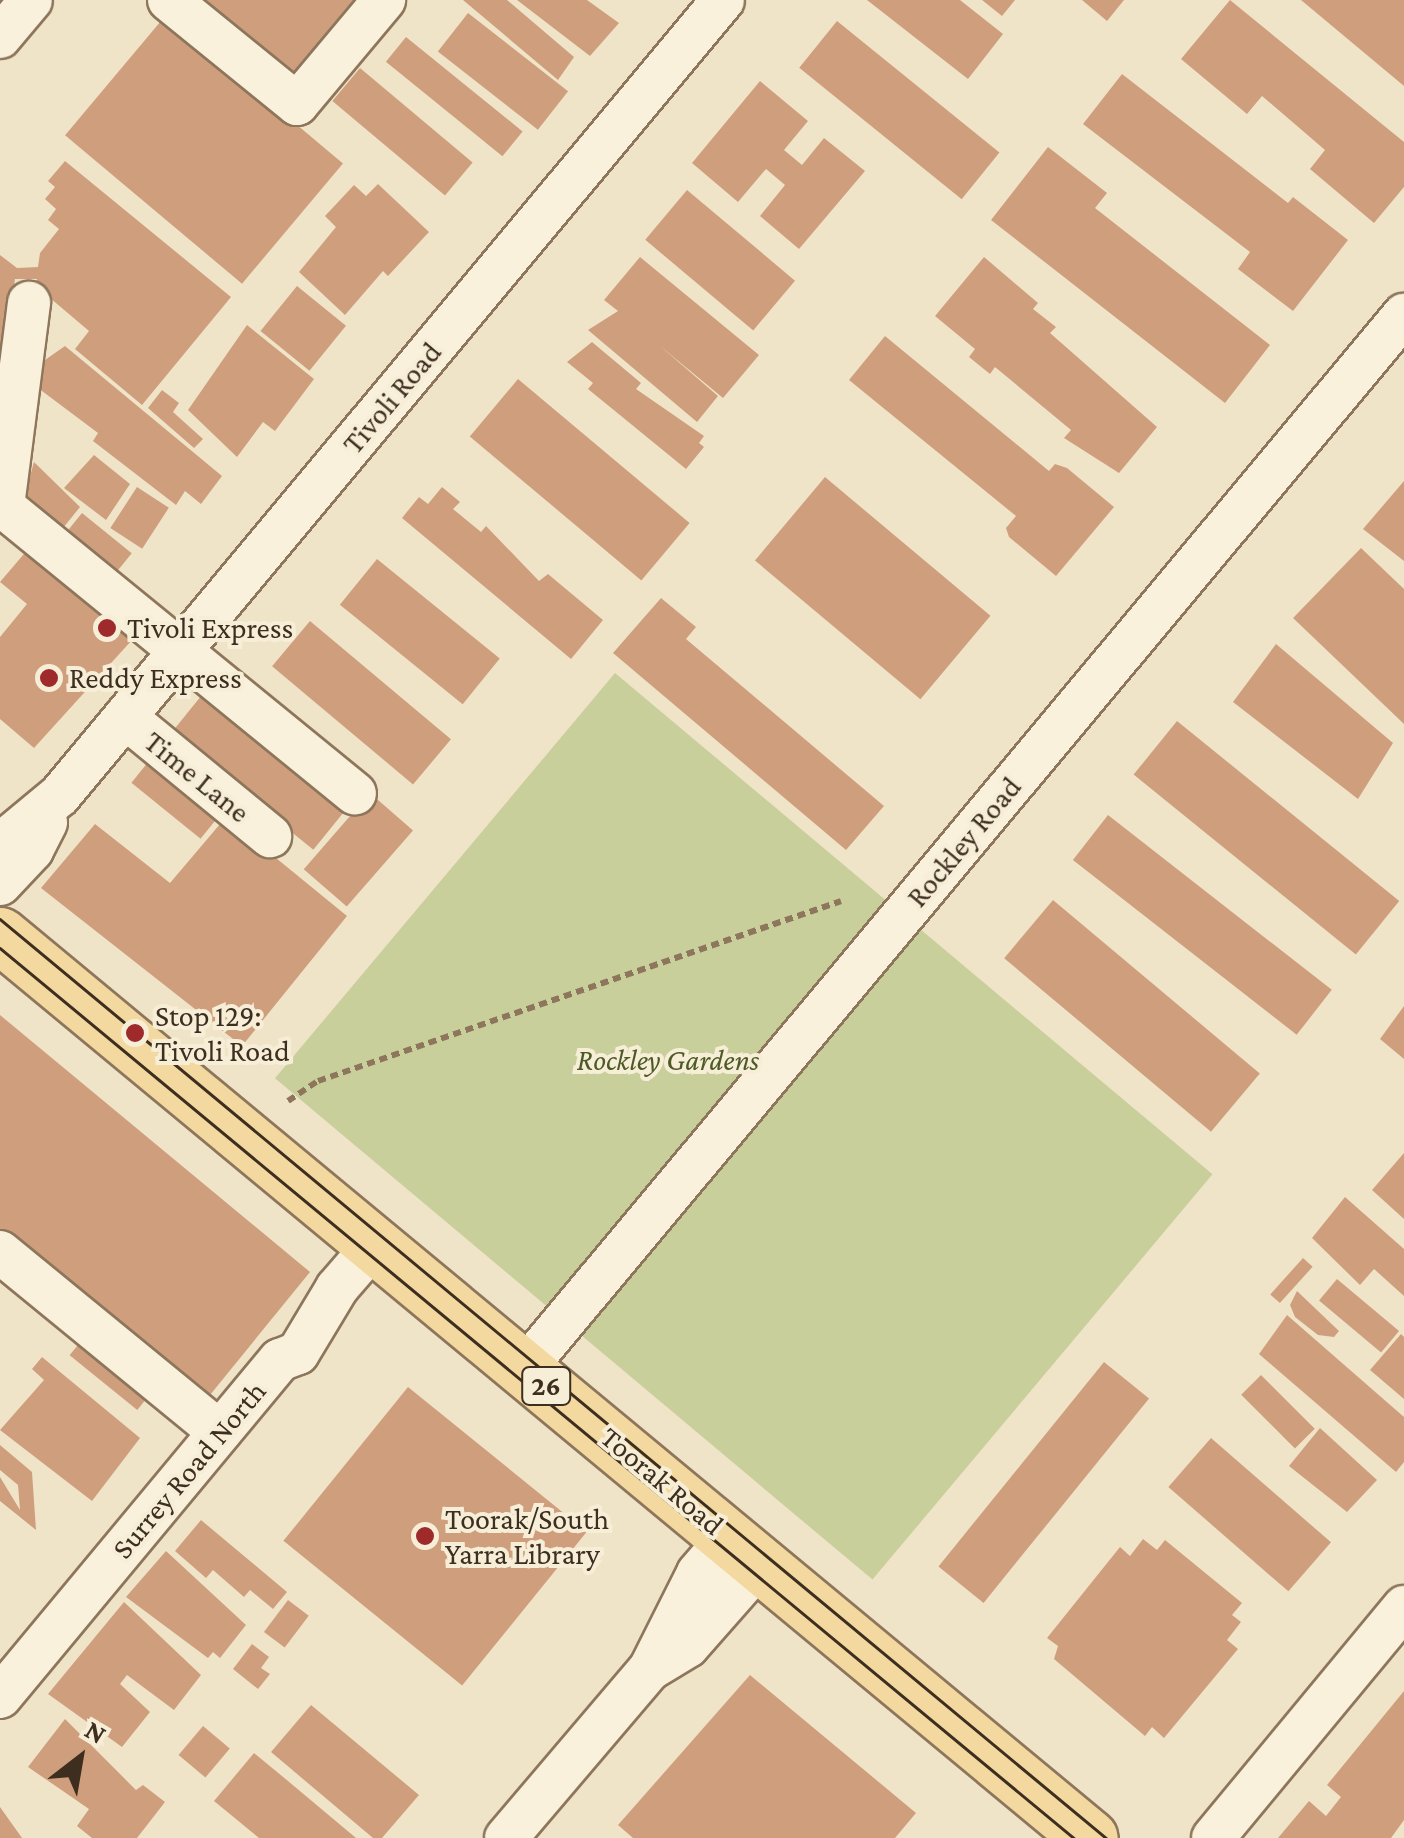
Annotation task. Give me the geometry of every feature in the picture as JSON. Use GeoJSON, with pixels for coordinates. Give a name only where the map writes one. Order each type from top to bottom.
{"type":"FeatureCollection","features":[{"type":"Feature","properties":{"kind":"main road","name":"Toorak Road"},"geometry":{"type":"LineString","coordinates":[[0,935],[1090,1838]]}},
{"type":"Feature","properties":{"kind":"street"},"geometry":{"type":"LineString","coordinates":[[0,37],[31,0]]}},
{"type":"Feature","properties":{"kind":"street"},"geometry":{"type":"LineString","coordinates":[[169,0],[297,104],[384,0]]}},
{"type":"Feature","properties":{"kind":"street","name":"Tivoli Road"},"geometry":{"type":"LineString","coordinates":[[0,844],[60,795],[723,0]]}},
{"type":"Feature","properties":{"kind":"street"},"geometry":{"type":"LineString","coordinates":[[29,303],[2,505],[356,794]]}},
{"type":"Feature","properties":{"kind":"street","name":"Rockley Road"},"geometry":{"type":"LineString","coordinates":[[525,1368],[1404,315]]}},
{"type":"Feature","properties":{"kind":"street","name":"Time Lane"},"geometry":{"type":"LineString","coordinates":[[125,718],[270,836]]}},
{"type":"Feature","properties":{"kind":"street","name":"Tivoli Road"},"geometry":{"type":"LineString","coordinates":[[0,884],[32,850],[60,795]]}},
{"type":"Feature","properties":{"kind":"street","name":"Surrey Road North"},"geometry":{"type":"LineString","coordinates":[[0,1697],[280,1360],[298,1353],[337,1288],[374,1244]]}},
{"type":"Feature","properties":{"kind":"street"},"geometry":{"type":"LineString","coordinates":[[0,1252],[220,1432]]}},
{"type":"Feature","properties":{"kind":"street"},"geometry":{"type":"LineString","coordinates":[[526,1831],[650,1668],[698,1573],[745,1550]]}},
{"type":"Feature","properties":{"kind":"street"},"geometry":{"type":"LineString","coordinates":[[1213,1838],[1404,1607]]}},
{"type":"Feature","properties":{"kind":"path"},"geometry":{"type":"LineString","coordinates":[[288,1102],[318,1080],[842,901]]}},
{"type":"Feature","properties":{"kind":"green space","name":"Rockley Gardens"},"geometry":{"type":"Polygon","coordinates":[[[615,673],[1213,1174],[872,1580],[275,1078],[615,673]]]}},
{"type":"Feature","properties":{"kind":"building"},"geometry":{"type":"Polygon","coordinates":[[[190,0],[371,0],[298,89],[190,0]]]}},
{"type":"Feature","properties":{"kind":"building"},"geometry":{"type":"Polygon","coordinates":[[[463,0],[507,0],[574,57],[558,80],[463,0]]]}},
{"type":"Feature","properties":{"kind":"building"},"geometry":{"type":"Polygon","coordinates":[[[517,0],[587,0],[619,23],[590,56],[517,0]]]}},
{"type":"Feature","properties":{"kind":"building"},"geometry":{"type":"Polygon","coordinates":[[[867,0],[960,0],[1003,34],[968,79],[867,0]]]}},
{"type":"Feature","properties":{"kind":"building"},"geometry":{"type":"Polygon","coordinates":[[[982,0],[1015,0],[1002,16],[982,0]]]}},
{"type":"Feature","properties":{"kind":"building"},"geometry":{"type":"Polygon","coordinates":[[[1082,0],[1124,0],[1107,21],[1082,0]]]}},
{"type":"Feature","properties":{"kind":"building"},"geometry":{"type":"Polygon","coordinates":[[[1230,0],[1404,142],[1404,187],[1374,223],[1310,169],[1325,150],[1262,96],[1247,114],[1181,59],[1230,0]]]}},
{"type":"Feature","properties":{"kind":"building"},"geometry":{"type":"Polygon","coordinates":[[[1301,0],[1404,0],[1404,86],[1301,0]]]}},
{"type":"Feature","properties":{"kind":"building"},"geometry":{"type":"Polygon","coordinates":[[[468,13],[568,91],[538,130],[438,52],[468,13]]]}},
{"type":"Feature","properties":{"kind":"building"},"geometry":{"type":"Polygon","coordinates":[[[166,15],[343,163],[242,284],[65,135],[166,15]]]}},
{"type":"Feature","properties":{"kind":"building"},"geometry":{"type":"Polygon","coordinates":[[[837,21],[999,153],[962,199],[799,68],[837,21]]]}},
{"type":"Feature","properties":{"kind":"building"},"geometry":{"type":"Polygon","coordinates":[[[406,37],[523,131],[502,156],[386,62],[406,37]]]}},
{"type":"Feature","properties":{"kind":"building"},"geometry":{"type":"Polygon","coordinates":[[[360,68],[473,162],[445,195],[332,101],[360,68]]]}},
{"type":"Feature","properties":{"kind":"building"},"geometry":{"type":"Polygon","coordinates":[[[1122,74],[1288,203],[1293,197],[1348,240],[1293,311],[1238,269],[1250,252],[1083,124],[1122,74]]]}},
{"type":"Feature","properties":{"kind":"building"},"geometry":{"type":"Polygon","coordinates":[[[760,81],[808,121],[784,150],[802,165],[824,138],[865,171],[799,249],[760,216],[785,185],[766,169],[738,202],[692,163],[760,81]]]}},
{"type":"Feature","properties":{"kind":"building"},"geometry":{"type":"Polygon","coordinates":[[[1048,147],[1107,193],[1095,208],[1270,345],[1225,403],[991,220],[1048,147]]]}},
{"type":"Feature","properties":{"kind":"building"},"geometry":{"type":"Polygon","coordinates":[[[65,161],[231,297],[142,405],[75,349],[89,331],[37,287],[37,279],[15,279],[0,382],[0,255],[17,268],[38,267],[40,253],[59,229],[48,220],[56,209],[45,199],[55,187],[48,181],[65,161]]]}},
{"type":"Feature","properties":{"kind":"building"},"geometry":{"type":"Polygon","coordinates":[[[378,184],[429,232],[388,276],[383,271],[345,315],[299,272],[336,227],[325,216],[354,185],[366,196],[378,184]]]}},
{"type":"Feature","properties":{"kind":"building"},"geometry":{"type":"Polygon","coordinates":[[[687,190],[795,281],[753,330],[645,240],[687,190]]]}},
{"type":"Feature","properties":{"kind":"building"},"geometry":{"type":"Polygon","coordinates":[[[640,257],[759,355],[723,398],[660,346],[718,396],[697,422],[588,330],[618,311],[604,300],[640,257]]]}},
{"type":"Feature","properties":{"kind":"building"},"geometry":{"type":"Polygon","coordinates":[[[984,257],[1038,303],[1033,309],[1056,327],[1050,333],[1157,427],[1119,473],[1064,438],[1071,430],[995,367],[990,374],[969,357],[975,349],[935,316],[984,257]]]}},
{"type":"Feature","properties":{"kind":"building"},"geometry":{"type":"Polygon","coordinates":[[[297,286],[346,326],[309,371],[260,331],[297,286]]]}},
{"type":"Feature","properties":{"kind":"building"},"geometry":{"type":"Polygon","coordinates":[[[247,325],[314,379],[275,431],[263,422],[237,457],[188,410],[247,325]]]}},
{"type":"Feature","properties":{"kind":"building"},"geometry":{"type":"Polygon","coordinates":[[[885,336],[1049,471],[1055,464],[1067,468],[1114,507],[1056,576],[1009,537],[1006,528],[1016,516],[849,380],[885,336]]]}},
{"type":"Feature","properties":{"kind":"building"},"geometry":{"type":"Polygon","coordinates":[[[592,342],[641,383],[636,389],[704,436],[699,443],[704,447],[686,469],[588,389],[593,383],[567,362],[592,342]]]}},
{"type":"Feature","properties":{"kind":"building"},"geometry":{"type":"Polygon","coordinates":[[[65,346],[222,476],[201,504],[185,491],[176,505],[93,441],[98,433],[22,376],[65,346]]]}},
{"type":"Feature","properties":{"kind":"building"},"geometry":{"type":"Polygon","coordinates":[[[518,379],[690,523],[641,580],[470,436],[518,379]]]}},
{"type":"Feature","properties":{"kind":"building"},"geometry":{"type":"Polygon","coordinates":[[[162,390],[179,403],[173,412],[203,439],[194,448],[148,408],[162,390]]]}},
{"type":"Feature","properties":{"kind":"building"},"geometry":{"type":"Polygon","coordinates":[[[94,455],[130,484],[106,520],[64,488],[94,455]]]}},
{"type":"Feature","properties":{"kind":"building"},"geometry":{"type":"Polygon","coordinates":[[[34,462],[80,507],[59,533],[24,498],[34,462]]]}},
{"type":"Feature","properties":{"kind":"building"},"geometry":{"type":"Polygon","coordinates":[[[825,477],[990,616],[920,699],[755,560],[825,477]]]}},
{"type":"Feature","properties":{"kind":"building"},"geometry":{"type":"Polygon","coordinates":[[[1404,481],[1404,561],[1363,529],[1404,481]]]}},
{"type":"Feature","properties":{"kind":"building"},"geometry":{"type":"Polygon","coordinates":[[[137,487],[169,508],[142,549],[110,528],[137,487]]]}},
{"type":"Feature","properties":{"kind":"building"},"geometry":{"type":"Polygon","coordinates":[[[442,487],[460,502],[453,509],[481,532],[486,526],[539,581],[548,574],[603,620],[571,659],[402,518],[419,497],[428,504],[442,487]]]}},
{"type":"Feature","properties":{"kind":"building"},"geometry":{"type":"Polygon","coordinates":[[[82,513],[132,553],[112,577],[62,537],[82,513]]]}},
{"type":"Feature","properties":{"kind":"building","name":"Reddy Express"},"geometry":{"type":"Polygon","coordinates":[[[35,541],[142,629],[34,748],[0,719],[0,637],[27,604],[0,582],[35,541]]]}},
{"type":"Feature","properties":{"kind":"building"},"geometry":{"type":"Polygon","coordinates":[[[1361,548],[1404,589],[1404,724],[1293,618],[1361,548]]]}},
{"type":"Feature","properties":{"kind":"building"},"geometry":{"type":"Polygon","coordinates":[[[377,559],[500,658],[463,704],[340,605],[377,559]]]}},
{"type":"Feature","properties":{"kind":"building"},"geometry":{"type":"Polygon","coordinates":[[[661,598],[696,627],[686,639],[884,806],[846,850],[613,653],[661,598]]]}},
{"type":"Feature","properties":{"kind":"building"},"geometry":{"type":"Polygon","coordinates":[[[310,621],[451,739],[413,784],[272,666],[310,621]]]}},
{"type":"Feature","properties":{"kind":"building"},"geometry":{"type":"Polygon","coordinates":[[[1276,644],[1393,743],[1358,799],[1233,702],[1276,644]]]}},
{"type":"Feature","properties":{"kind":"building"},"geometry":{"type":"Polygon","coordinates":[[[210,685],[353,801],[313,850],[170,734],[210,685]]]}},
{"type":"Feature","properties":{"kind":"building"},"geometry":{"type":"Polygon","coordinates":[[[1177,721],[1399,901],[1356,955],[1134,775],[1177,721]]]}},
{"type":"Feature","properties":{"kind":"building"},"geometry":{"type":"Polygon","coordinates":[[[149,761],[218,817],[201,839],[131,783],[149,761]]]}},
{"type":"Feature","properties":{"kind":"building"},"geometry":{"type":"Polygon","coordinates":[[[370,793],[413,830],[347,907],[304,869],[370,793]]]}},
{"type":"Feature","properties":{"kind":"building"},"geometry":{"type":"Polygon","coordinates":[[[1108,815],[1332,990],[1297,1035],[1073,860],[1108,815]]]}},
{"type":"Feature","properties":{"kind":"building"},"geometry":{"type":"Polygon","coordinates":[[[226,817],[347,916],[242,1046],[41,888],[95,824],[170,883],[226,817]]]}},
{"type":"Feature","properties":{"kind":"building"},"geometry":{"type":"Polygon","coordinates":[[[1053,900],[1260,1074],[1211,1132],[1004,958],[1053,900]]]}},
{"type":"Feature","properties":{"kind":"building"},"geometry":{"type":"Polygon","coordinates":[[[1404,1006],[1404,1059],[1380,1039],[1404,1006]]]}},
{"type":"Feature","properties":{"kind":"building"},"geometry":{"type":"Polygon","coordinates":[[[0,1015],[310,1272],[201,1406],[0,1240],[0,1015]]]}},
{"type":"Feature","properties":{"kind":"building"},"geometry":{"type":"Polygon","coordinates":[[[1404,1153],[1404,1219],[1372,1190],[1404,1153]]]}},
{"type":"Feature","properties":{"kind":"building"},"geometry":{"type":"Polygon","coordinates":[[[1345,1197],[1404,1249],[1404,1296],[1374,1269],[1360,1285],[1312,1238],[1345,1197]]]}},
{"type":"Feature","properties":{"kind":"building"},"geometry":{"type":"Polygon","coordinates":[[[1303,1258],[1313,1267],[1280,1303],[1270,1294],[1303,1258]]]}},
{"type":"Feature","properties":{"kind":"building"},"geometry":{"type":"Polygon","coordinates":[[[1337,1279],[1399,1331],[1381,1353],[1319,1300],[1337,1279]]]}},
{"type":"Feature","properties":{"kind":"building"},"geometry":{"type":"Polygon","coordinates":[[[1297,1291],[1339,1331],[1334,1337],[1318,1335],[1295,1317],[1290,1305],[1297,1291]]]}},
{"type":"Feature","properties":{"kind":"building"},"geometry":{"type":"Polygon","coordinates":[[[1287,1315],[1404,1417],[1404,1462],[1396,1472],[1259,1354],[1287,1315]]]}},
{"type":"Feature","properties":{"kind":"building"},"geometry":{"type":"Polygon","coordinates":[[[1401,1334],[1404,1337],[1404,1399],[1370,1370],[1401,1334]]]}},
{"type":"Feature","properties":{"kind":"building"},"geometry":{"type":"Polygon","coordinates":[[[86,1335],[154,1390],[137,1410],[70,1355],[86,1335]]]}},
{"type":"Feature","properties":{"kind":"building"},"geometry":{"type":"Polygon","coordinates":[[[42,1357],[140,1438],[92,1501],[0,1430],[44,1380],[32,1369],[42,1357]]]}},
{"type":"Feature","properties":{"kind":"building"},"geometry":{"type":"Polygon","coordinates":[[[1104,1362],[1149,1399],[984,1603],[938,1566],[1104,1362]]]}},
{"type":"Feature","properties":{"kind":"building"},"geometry":{"type":"Polygon","coordinates":[[[1261,1375],[1315,1429],[1295,1449],[1241,1395],[1261,1375]]]}},
{"type":"Feature","properties":{"kind":"building"},"geometry":{"type":"Polygon","coordinates":[[[408,1387],[587,1532],[462,1686],[283,1541],[408,1387]]]}},
{"type":"Feature","properties":{"kind":"building"},"geometry":{"type":"Polygon","coordinates":[[[1320,1428],[1377,1480],[1347,1512],[1289,1466],[1320,1428]]]}},
{"type":"Feature","properties":{"kind":"building"},"geometry":{"type":"Polygon","coordinates":[[[1211,1438],[1331,1542],[1288,1591],[1168,1487],[1211,1438]]]}},
{"type":"Feature","properties":{"kind":"building"},"geometry":{"type":"Polygon","coordinates":[[[0,1445],[32,1472],[36,1530],[0,1501],[0,1477],[20,1510],[18,1485],[0,1470],[0,1445]]]}},
{"type":"Feature","properties":{"kind":"building"},"geometry":{"type":"Polygon","coordinates":[[[201,1520],[287,1592],[273,1609],[250,1590],[244,1597],[213,1570],[206,1578],[175,1551],[201,1520]]]}},
{"type":"Feature","properties":{"kind":"building"},"geometry":{"type":"Polygon","coordinates":[[[1143,1539],[1157,1550],[1165,1540],[1242,1603],[1232,1615],[1241,1622],[1227,1640],[1238,1649],[1164,1738],[1152,1727],[1145,1736],[1054,1659],[1058,1646],[1047,1638],[1120,1547],[1130,1556],[1143,1539]]]}},
{"type":"Feature","properties":{"kind":"building"},"geometry":{"type":"Polygon","coordinates":[[[166,1551],[246,1625],[220,1658],[213,1652],[208,1658],[126,1597],[166,1551]]]}},
{"type":"Feature","properties":{"kind":"building"},"geometry":{"type":"Polygon","coordinates":[[[288,1600],[309,1616],[285,1648],[264,1632],[288,1600]]]}},
{"type":"Feature","properties":{"kind":"building"},"geometry":{"type":"Polygon","coordinates":[[[124,1602],[201,1675],[174,1710],[127,1675],[120,1684],[150,1712],[122,1747],[48,1694],[124,1602]]]}},
{"type":"Feature","properties":{"kind":"building"},"geometry":{"type":"Polygon","coordinates":[[[252,1644],[269,1657],[261,1668],[270,1674],[258,1689],[233,1669],[252,1644]]]}},
{"type":"Feature","properties":{"kind":"building"},"geometry":{"type":"Polygon","coordinates":[[[750,1675],[916,1813],[895,1838],[633,1838],[618,1825],[750,1675]]]}},
{"type":"Feature","properties":{"kind":"building"},"geometry":{"type":"Polygon","coordinates":[[[1404,1691],[1404,1820],[1391,1838],[1278,1838],[1309,1801],[1326,1816],[1341,1797],[1327,1785],[1404,1691]]]}},
{"type":"Feature","properties":{"kind":"building"},"geometry":{"type":"Polygon","coordinates":[[[311,1705],[419,1795],[382,1838],[373,1838],[271,1752],[311,1705]]]}},
{"type":"Feature","properties":{"kind":"building"},"geometry":{"type":"Polygon","coordinates":[[[65,1719],[136,1790],[143,1785],[165,1802],[137,1838],[92,1838],[77,1826],[89,1809],[28,1767],[65,1719]]]}},
{"type":"Feature","properties":{"kind":"building"},"geometry":{"type":"Polygon","coordinates":[[[203,1726],[230,1748],[205,1778],[179,1755],[203,1726]]]}},
{"type":"Feature","properties":{"kind":"building"},"geometry":{"type":"Polygon","coordinates":[[[254,1753],[356,1838],[259,1838],[214,1801],[254,1753]]]}},
{"type":"Feature","properties":{"kind":"building"},"geometry":{"type":"Polygon","coordinates":[[[0,1807],[22,1838],[0,1838],[0,1807]]]}},
{"type":"Feature","properties":{"kind":"tram line"},"geometry":{"type":"LineString","coordinates":[[0,919],[1106,1838]]}},
{"type":"Feature","properties":{"kind":"tram line"},"geometry":{"type":"LineString","coordinates":[[0,948],[1074,1838]]}},
{"type":"Feature","properties":{"kind":"place","name":"Tivoli Express"},"geometry":{"type":"Point","coordinates":[107,628]}},
{"type":"Feature","properties":{"kind":"place","name":"Reddy Express"},"geometry":{"type":"Point","coordinates":[49,678]}},
{"type":"Feature","properties":{"kind":"place","name":"Stop 129: Tivoli Road"},"geometry":{"type":"Point","coordinates":[135,1033]}},
{"type":"Feature","properties":{"kind":"place","name":"Toorak/South Yarra Library"},"geometry":{"type":"Point","coordinates":[425,1536]}}]}
